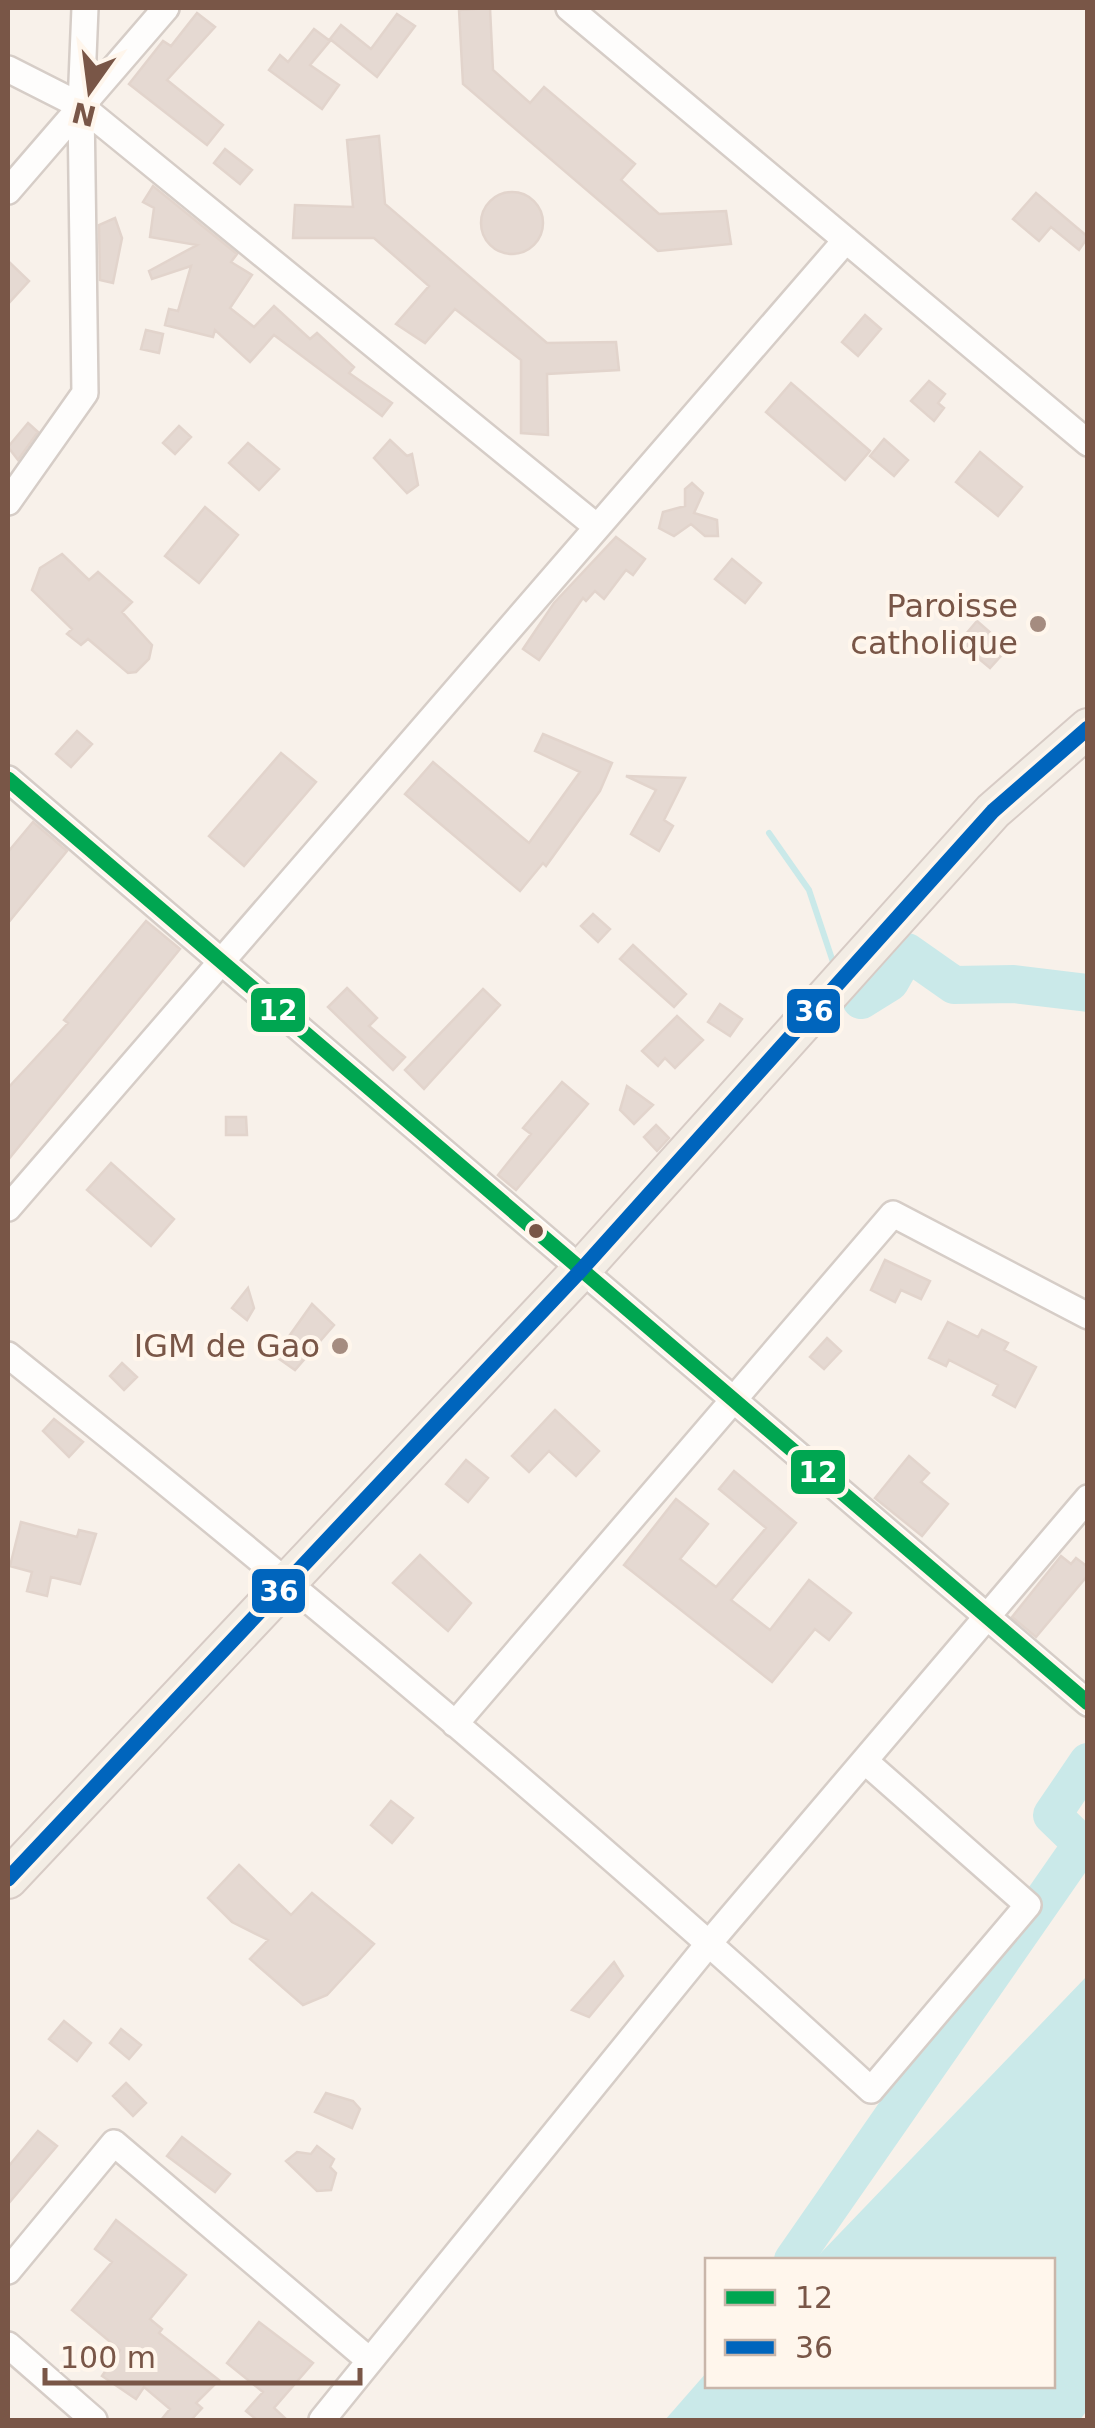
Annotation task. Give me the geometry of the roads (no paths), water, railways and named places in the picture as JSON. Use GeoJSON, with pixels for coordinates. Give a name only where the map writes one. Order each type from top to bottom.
{"type":"FeatureCollection","features":[{"type":"Feature","properties":{"kind":"main road"},"geometry":{"type":"LineString","coordinates":[[8,1879],[582,1270],[993,811],[1088,728]]}},
{"type":"Feature","properties":{"kind":"street"},"geometry":{"type":"LineString","coordinates":[[8,502],[84,393],[81,106],[85,8]]}},
{"type":"Feature","properties":{"kind":"street"},"geometry":{"type":"LineString","coordinates":[[8,191],[166,8]]}},
{"type":"Feature","properties":{"kind":"street"},"geometry":{"type":"LineString","coordinates":[[569,8],[1088,443]]}},
{"type":"Feature","properties":{"kind":"street"},"geometry":{"type":"LineString","coordinates":[[8,69],[81,106],[596,527]]}},
{"type":"Feature","properties":{"kind":"street"},"geometry":{"type":"LineString","coordinates":[[8,1208],[846,240]]}},
{"type":"Feature","properties":{"kind":"street"},"geometry":{"type":"LineString","coordinates":[[9,783],[1088,1704]]}},
{"type":"Feature","properties":{"kind":"street"},"geometry":{"type":"LineString","coordinates":[[455,1724],[893,1214],[1088,1316]]}},
{"type":"Feature","properties":{"kind":"street"},"geometry":{"type":"LineString","coordinates":[[8,1355],[289,1580],[710,1942],[871,2090],[1028,1904],[866,1762]]}},
{"type":"Feature","properties":{"kind":"street"},"geometry":{"type":"LineString","coordinates":[[322,2420],[710,1942],[1088,1498]]}},
{"type":"Feature","properties":{"kind":"street"},"geometry":{"type":"LineString","coordinates":[[8,2271],[114,2143],[369,2360]]}},
{"type":"Feature","properties":{"kind":"street"},"geometry":{"type":"LineString","coordinates":[[8,2345],[94,2420]]}},
{"type":"Feature","properties":{"kind":"water"},"geometry":{"type":"Polygon","coordinates":[[[1087,1976],[1088,2409],[1080,2420],[665,2420],[705,2374],[705,2388],[1055,2388],[1055,2258],[816,2258],[1087,1976]]]}},
{"type":"Feature","properties":{"kind":"waterway"},"geometry":{"type":"LineString","coordinates":[[769,833],[809,890],[835,968]]}},
{"type":"Feature","properties":{"kind":"waterway"},"geometry":{"type":"LineString","coordinates":[[861,1000],[890,982],[907,952],[954,985],[1014,984],[1088,993]]}},
{"type":"Feature","properties":{"kind":"waterway"},"geometry":{"type":"LineString","coordinates":[[794,2258],[1082,1844],[1052,1815],[1088,1762]]}},
{"type":"Feature","properties":{"kind":"place","name":"Paroisse catholique"},"geometry":{"type":"Point","coordinates":[1038,624]}},
{"type":"Feature","properties":{"kind":"place","name":"IGM de Gao"},"geometry":{"type":"Point","coordinates":[340,1346]}}]}
